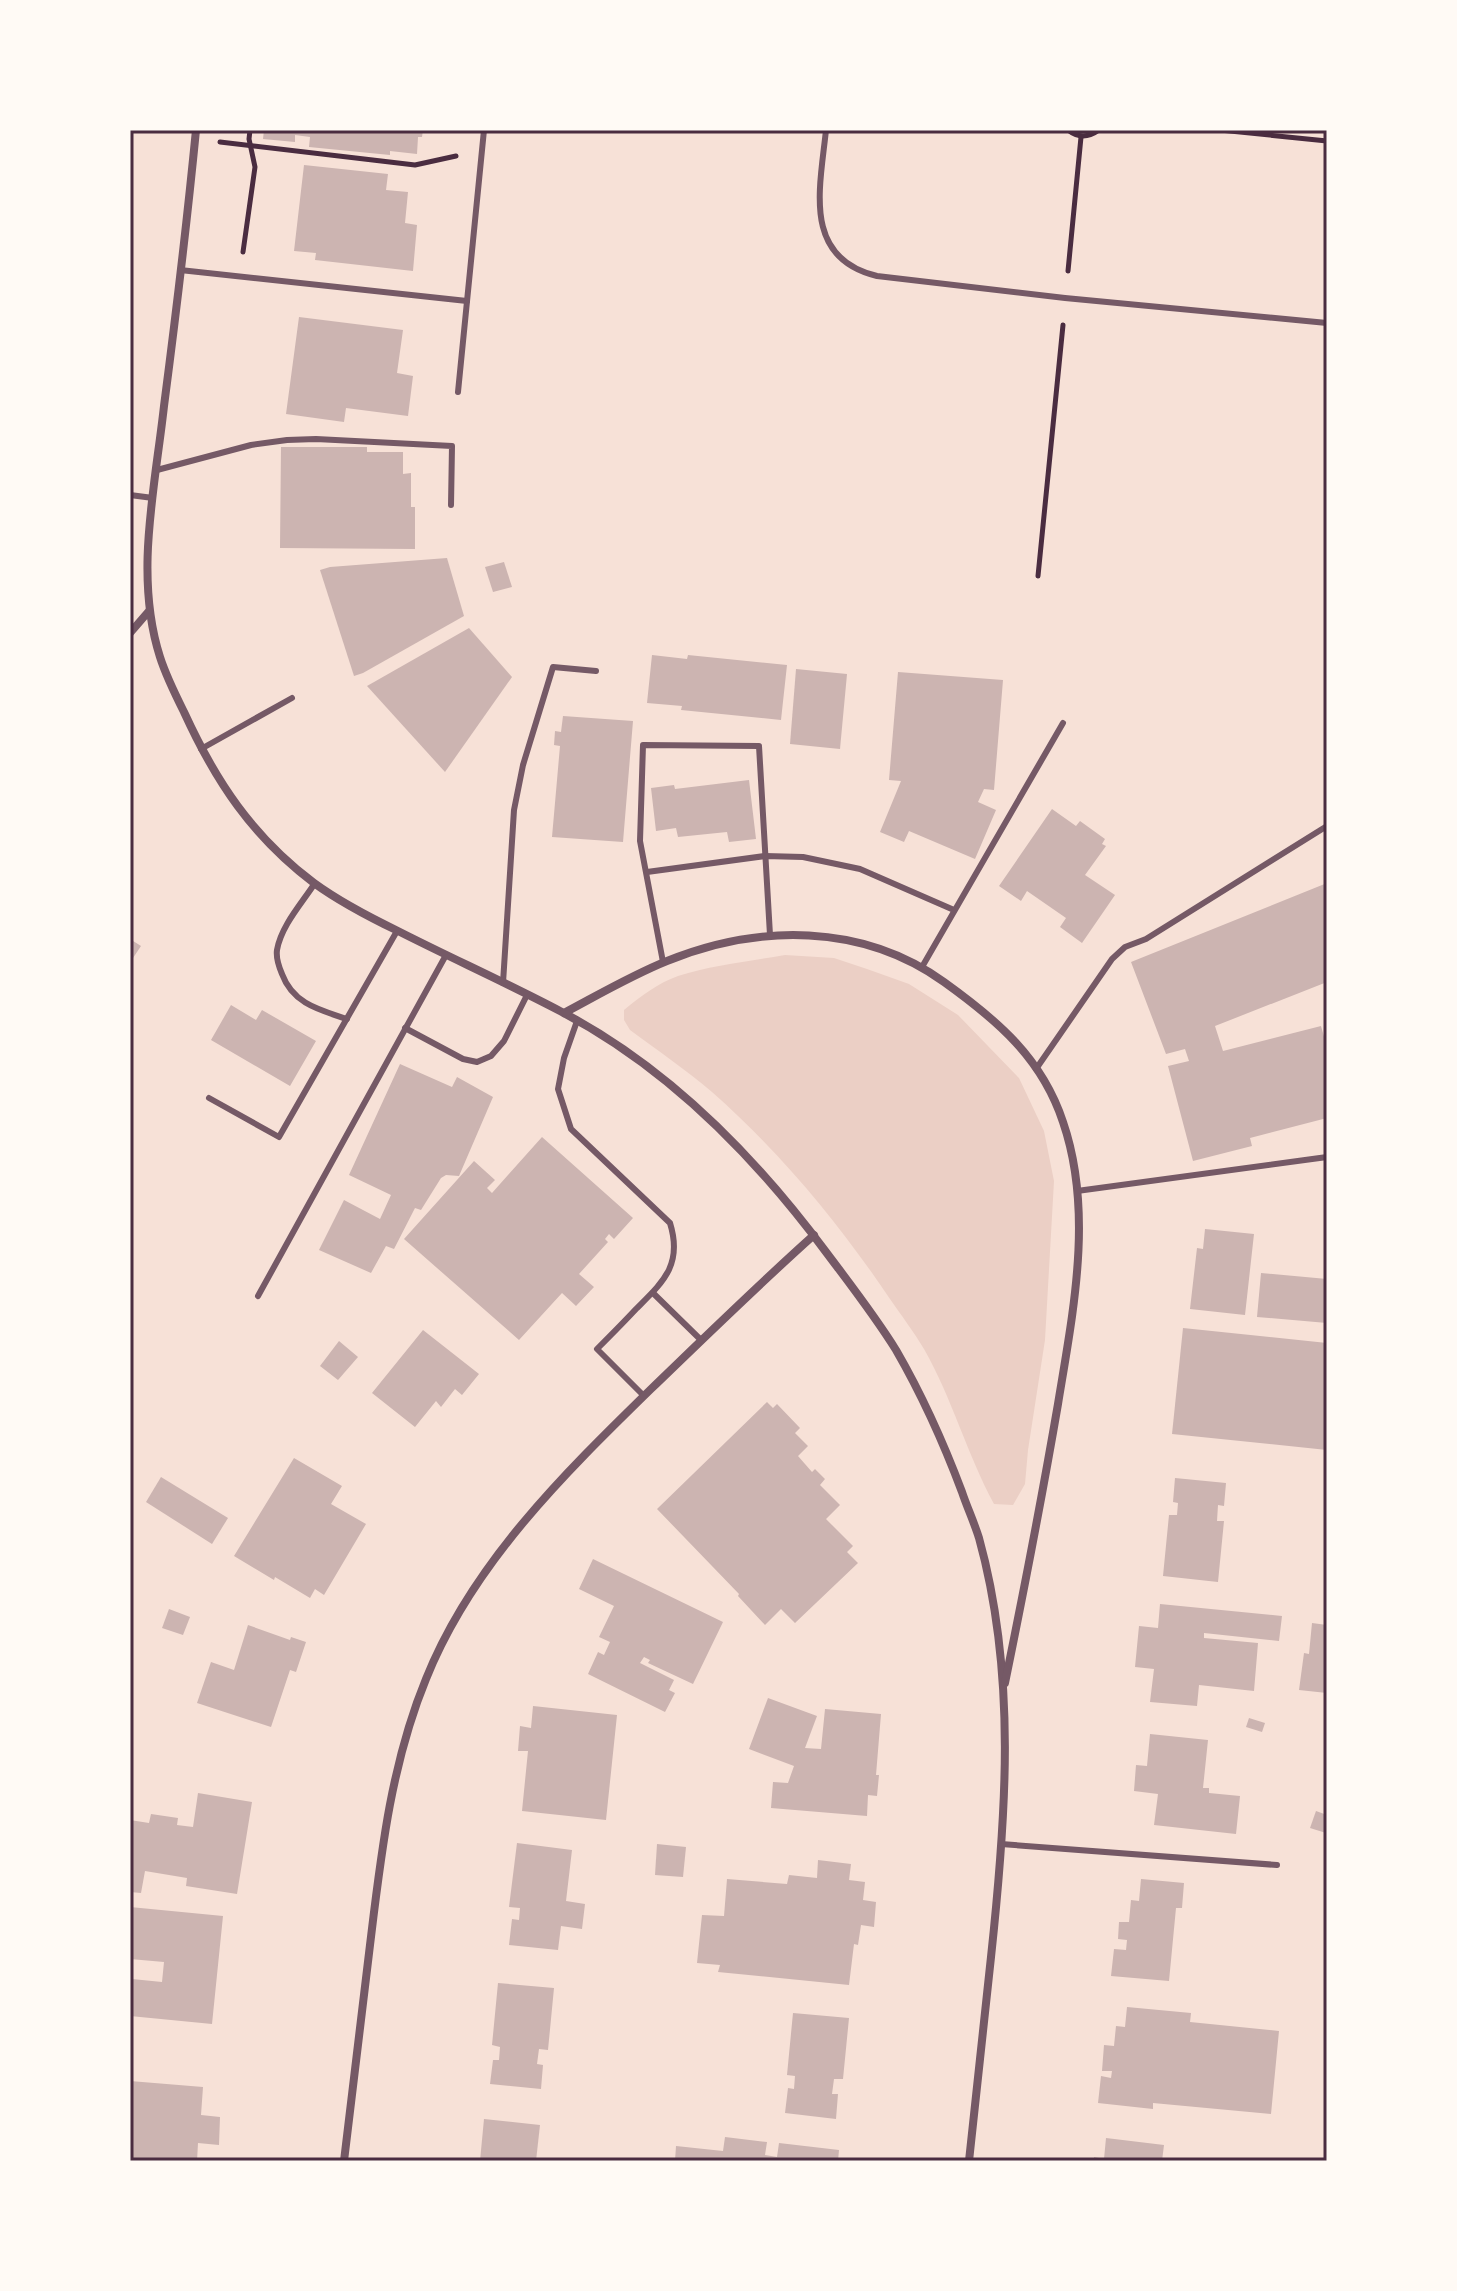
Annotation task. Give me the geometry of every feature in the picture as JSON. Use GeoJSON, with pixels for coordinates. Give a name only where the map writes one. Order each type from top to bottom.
{"type":"FeatureCollection","features":[{"type":"Feature","properties":{"kind":"street"},"geometry":{"type":"LineString","coordinates":[[196,135],[147,565],[149,611],[158,651],[168,680],[201,749],[235,804],[259,833],[315,883],[348,905],[564,1013],[607,1039],[652,1070],[723,1130],[814,1235],[864,1302],[927,1409],[953,1469],[978,1536],[996,1626],[1006,1735],[999,1890],[969,2161]]}},
{"type":"Feature","properties":{"kind":"street"},"geometry":{"type":"LineString","coordinates":[[130,633],[149,611]]}},
{"type":"Feature","properties":{"kind":"street"},"geometry":{"type":"LineString","coordinates":[[564,1013],[663,962],[721,943],[770,935],[818,935],[858,941],[922,967],[975,1004],[1029,1055],[1063,1121],[1072,1154],[1077,1191],[1077,1263],[1072,1314],[1039,1520],[1004,1690]]}},
{"type":"Feature","properties":{"kind":"street"},"geometry":{"type":"LineString","coordinates":[[344,2161],[382,1845],[409,1725],[444,1639],[504,1545],[565,1475],[747,1295],[814,1235]]}},
{"type":"Feature","properties":{"kind":"lane"},"geometry":{"type":"LineString","coordinates":[[458,392],[484,130]]}},
{"type":"Feature","properties":{"kind":"lane"},"geometry":{"type":"LineString","coordinates":[[826,130],[819,213],[826,239],[857,270],[877,276],[1065,298],[1327,323]]}},
{"type":"Feature","properties":{"kind":"lane"},"geometry":{"type":"LineString","coordinates":[[180,270],[467,301]]}},
{"type":"Feature","properties":{"kind":"lane"},"geometry":{"type":"LineString","coordinates":[[157,470],[251,445],[287,440],[452,446],[451,505]]}},
{"type":"Feature","properties":{"kind":"lane"},"geometry":{"type":"LineString","coordinates":[[130,495],[153,498]]}},
{"type":"Feature","properties":{"kind":"lane"},"geometry":{"type":"LineString","coordinates":[[503,983],[514,810],[523,765],[553,667],[596,671]]}},
{"type":"Feature","properties":{"kind":"lane"},"geometry":{"type":"LineString","coordinates":[[201,749],[292,698]]}},
{"type":"Feature","properties":{"kind":"lane"},"geometry":{"type":"LineString","coordinates":[[922,967],[1063,723]]}},
{"type":"Feature","properties":{"kind":"lane"},"geometry":{"type":"LineString","coordinates":[[663,962],[640,841],[643,745],[759,746],[770,935]]}},
{"type":"Feature","properties":{"kind":"lane"},"geometry":{"type":"LineString","coordinates":[[1036,1069],[1112,959],[1125,947],[1146,939],[1327,826]]}},
{"type":"Feature","properties":{"kind":"lane"},"geometry":{"type":"LineString","coordinates":[[647,872],[765,856],[803,857],[860,869],[954,910]]}},
{"type":"Feature","properties":{"kind":"lane"},"geometry":{"type":"LineString","coordinates":[[315,883],[283,934],[276,952],[285,984],[297,998],[311,1007],[347,1019]]}},
{"type":"Feature","properties":{"kind":"lane"},"geometry":{"type":"LineString","coordinates":[[209,1098],[279,1137],[397,931]]}},
{"type":"Feature","properties":{"kind":"lane"},"geometry":{"type":"LineString","coordinates":[[258,1296],[446,955]]}},
{"type":"Feature","properties":{"kind":"lane"},"geometry":{"type":"LineString","coordinates":[[405,1028],[463,1059],[477,1062],[491,1056],[504,1041],[527,995]]}},
{"type":"Feature","properties":{"kind":"lane"},"geometry":{"type":"LineString","coordinates":[[577,1021],[559,1076],[558,1089],[571,1129],[670,1223],[675,1247],[665,1279],[597,1349],[644,1396]]}},
{"type":"Feature","properties":{"kind":"lane"},"geometry":{"type":"LineString","coordinates":[[1077,1191],[1327,1157]]}},
{"type":"Feature","properties":{"kind":"lane"},"geometry":{"type":"LineString","coordinates":[[653,1293],[701,1340]]}},
{"type":"Feature","properties":{"kind":"lane"},"geometry":{"type":"LineString","coordinates":[[1001,1844],[1277,1865]]}},
{"type":"Feature","properties":{"kind":"path"},"geometry":{"type":"LineString","coordinates":[[240,277],[255,167],[250,130]]}},
{"type":"Feature","properties":{"kind":"path"},"geometry":{"type":"LineString","coordinates":[[1068,130],[1081,137],[1099,130]]}},
{"type":"Feature","properties":{"kind":"path"},"geometry":{"type":"LineString","coordinates":[[1220,130],[1327,141]]}},
{"type":"Feature","properties":{"kind":"path"},"geometry":{"type":"LineString","coordinates":[[196,135],[250,146],[415,165],[482,149]]}},
{"type":"Feature","properties":{"kind":"path"},"geometry":{"type":"LineString","coordinates":[[1038,576],[1081,137]]}},
{"type":"Feature","properties":{"kind":"shaded area"},"geometry":{"type":"Polygon","coordinates":[[[785,955],[834,958],[867,969],[909,984],[958,1015],[1019,1078],[1044,1131],[1054,1181],[1045,1340],[1025,1484],[1013,1505],[994,1504],[924,1349],[829,1216],[785,1164],[737,1115],[702,1084],[630,1030],[624,1020],[624,1010],[671,979],[718,966],[785,955]]]}},
{"type":"Feature","properties":{"kind":"building"},"geometry":{"type":"Polygon","coordinates":[[[264,130],[423,130],[422,137],[418,137],[417,154],[390,151],[390,155],[309,147],[310,137],[295,135],[295,142],[263,139],[264,130]]]}},
{"type":"Feature","properties":{"kind":"building"},"geometry":{"type":"Polygon","coordinates":[[[304,165],[388,174],[386,190],[408,192],[405,223],[417,225],[413,271],[315,260],[316,253],[294,251],[304,165]]]}},
{"type":"Feature","properties":{"kind":"building"},"geometry":{"type":"Polygon","coordinates":[[[299,317],[403,330],[397,373],[413,376],[408,416],[346,408],[344,422],[286,414],[299,317]]]}},
{"type":"Feature","properties":{"kind":"building"},"geometry":{"type":"Polygon","coordinates":[[[281,447],[367,447],[367,452],[403,452],[403,474],[411,473],[415,549],[280,548],[281,447]]]}},
{"type":"Feature","properties":{"kind":"building"},"geometry":{"type":"Polygon","coordinates":[[[447,558],[464,616],[354,676],[320,570],[447,558]]]}},
{"type":"Feature","properties":{"kind":"building"},"geometry":{"type":"Polygon","coordinates":[[[504,562],[512,587],[493,592],[485,567],[504,562]]]}},
{"type":"Feature","properties":{"kind":"building"},"geometry":{"type":"Polygon","coordinates":[[[469,628],[512,677],[445,772],[367,686],[469,628]]]}},
{"type":"Feature","properties":{"kind":"building"},"geometry":{"type":"Polygon","coordinates":[[[652,655],[687,659],[688,655],[787,665],[781,720],[681,710],[682,706],[647,703],[652,655]]]}},
{"type":"Feature","properties":{"kind":"building"},"geometry":{"type":"Polygon","coordinates":[[[796,669],[847,674],[840,749],[790,744],[796,669]]]}},
{"type":"Feature","properties":{"kind":"building"},"geometry":{"type":"Polygon","coordinates":[[[898,672],[1003,680],[994,790],[984,789],[978,802],[996,810],[975,859],[909,831],[904,842],[880,832],[901,781],[889,780],[898,672]]]}},
{"type":"Feature","properties":{"kind":"building"},"geometry":{"type":"Polygon","coordinates":[[[563,716],[633,721],[623,842],[552,837],[560,746],[554,745],[555,731],[561,732],[563,716]]]}},
{"type":"Feature","properties":{"kind":"building"},"geometry":{"type":"Polygon","coordinates":[[[749,780],[756,839],[729,842],[727,832],[678,837],[676,828],[656,831],[651,788],[674,785],[675,789],[749,780]]]}},
{"type":"Feature","properties":{"kind":"building"},"geometry":{"type":"Polygon","coordinates":[[[1052,809],[1076,826],[1080,821],[1105,839],[1102,844],[1106,846],[1085,875],[1115,895],[1082,943],[1060,927],[1066,918],[1027,891],[1021,901],[999,886],[1052,809]]]}},
{"type":"Feature","properties":{"kind":"building"},"geometry":{"type":"Polygon","coordinates":[[[1327,883],[1327,982],[1215,1026],[1223,1051],[1321,1026],[1327,1047],[1327,1118],[1250,1138],[1252,1146],[1193,1161],[1168,1066],[1189,1061],[1185,1049],[1166,1054],[1131,962],[1327,883]]]}},
{"type":"Feature","properties":{"kind":"building"},"geometry":{"type":"Polygon","coordinates":[[[130,939],[141,946],[133,958],[130,956],[130,939]]]}},
{"type":"Feature","properties":{"kind":"building"},"geometry":{"type":"Polygon","coordinates":[[[231,1005],[256,1020],[262,1010],[316,1041],[290,1086],[211,1040],[231,1005]]]}},
{"type":"Feature","properties":{"kind":"building"},"geometry":{"type":"Polygon","coordinates":[[[400,1064],[452,1087],[457,1077],[493,1097],[459,1176],[446,1175],[441,1178],[421,1210],[415,1208],[394,1249],[386,1246],[371,1273],[319,1250],[344,1200],[380,1219],[391,1195],[349,1175],[400,1064]]]}},
{"type":"Feature","properties":{"kind":"building"},"geometry":{"type":"Polygon","coordinates":[[[542,1137],[633,1218],[614,1239],[609,1234],[605,1239],[608,1242],[579,1274],[594,1287],[576,1306],[562,1293],[519,1340],[404,1239],[474,1161],[495,1180],[487,1188],[492,1193],[542,1137]]]}},
{"type":"Feature","properties":{"kind":"building"},"geometry":{"type":"Polygon","coordinates":[[[1205,1229],[1254,1234],[1245,1315],[1190,1309],[1197,1248],[1203,1249],[1205,1229]]]}},
{"type":"Feature","properties":{"kind":"building"},"geometry":{"type":"Polygon","coordinates":[[[1261,1273],[1327,1279],[1327,1323],[1257,1317],[1261,1273]]]}},
{"type":"Feature","properties":{"kind":"building"},"geometry":{"type":"Polygon","coordinates":[[[1183,1328],[1327,1343],[1327,1450],[1172,1434],[1183,1328]]]}},
{"type":"Feature","properties":{"kind":"building"},"geometry":{"type":"Polygon","coordinates":[[[423,1330],[479,1374],[462,1395],[455,1389],[441,1407],[436,1401],[415,1427],[372,1393],[423,1330]]]}},
{"type":"Feature","properties":{"kind":"building"},"geometry":{"type":"Polygon","coordinates":[[[339,1341],[358,1357],[338,1380],[320,1366],[339,1341]]]}},
{"type":"Feature","properties":{"kind":"building"},"geometry":{"type":"Polygon","coordinates":[[[767,1402],[773,1408],[777,1404],[800,1428],[795,1433],[808,1446],[798,1456],[812,1472],[815,1469],[825,1479],[820,1485],[840,1505],[826,1519],[853,1546],[847,1552],[858,1563],[795,1623],[781,1609],[765,1625],[657,1509],[767,1402]]]}},
{"type":"Feature","properties":{"kind":"building"},"geometry":{"type":"Polygon","coordinates":[[[294,1458],[342,1486],[331,1504],[366,1524],[324,1595],[315,1589],[310,1598],[234,1556],[294,1458]]]}},
{"type":"Feature","properties":{"kind":"building"},"geometry":{"type":"Polygon","coordinates":[[[161,1477],[228,1518],[212,1544],[146,1502],[161,1477]]]}},
{"type":"Feature","properties":{"kind":"building"},"geometry":{"type":"Polygon","coordinates":[[[1175,1478],[1226,1483],[1224,1506],[1218,1505],[1217,1521],[1224,1521],[1218,1582],[1163,1576],[1169,1515],[1177,1515],[1178,1503],[1173,1502],[1175,1478]]]}},
{"type":"Feature","properties":{"kind":"building"},"geometry":{"type":"Polygon","coordinates":[[[593,1559],[723,1622],[693,1684],[648,1663],[650,1660],[644,1657],[640,1663],[674,1680],[669,1690],[675,1693],[665,1712],[588,1674],[598,1652],[604,1655],[610,1642],[599,1637],[614,1606],[579,1589],[593,1559]]]}},
{"type":"Feature","properties":{"kind":"building"},"geometry":{"type":"Polygon","coordinates":[[[1160,1604],[1282,1616],[1279,1641],[1204,1633],[1204,1638],[1258,1643],[1254,1691],[1199,1685],[1197,1706],[1150,1702],[1154,1669],[1135,1667],[1139,1626],[1158,1628],[1160,1604]]]}},
{"type":"Feature","properties":{"kind":"building"},"geometry":{"type":"Polygon","coordinates":[[[169,1609],[190,1617],[183,1635],[162,1628],[169,1609]]]}},
{"type":"Feature","properties":{"kind":"building"},"geometry":{"type":"Polygon","coordinates":[[[1312,1623],[1327,1625],[1327,1693],[1299,1690],[1304,1653],[1309,1654],[1312,1623]]]}},
{"type":"Feature","properties":{"kind":"building"},"geometry":{"type":"Polygon","coordinates":[[[248,1625],[290,1640],[291,1637],[306,1642],[296,1672],[290,1670],[271,1727],[197,1703],[211,1662],[234,1670],[248,1625]]]}},
{"type":"Feature","properties":{"kind":"building"},"geometry":{"type":"Polygon","coordinates":[[[768,1698],[817,1716],[805,1748],[821,1749],[825,1709],[881,1714],[877,1796],[868,1795],[867,1816],[771,1808],[773,1782],[788,1783],[794,1766],[749,1749],[768,1698]]]}},
{"type":"Feature","properties":{"kind":"building"},"geometry":{"type":"Polygon","coordinates":[[[533,1706],[617,1715],[606,1820],[522,1811],[528,1751],[518,1751],[520,1726],[531,1728],[533,1706]]]}},
{"type":"Feature","properties":{"kind":"building"},"geometry":{"type":"Polygon","coordinates":[[[1249,1718],[1265,1723],[1262,1732],[1246,1727],[1249,1718]]]}},
{"type":"Feature","properties":{"kind":"building"},"geometry":{"type":"Polygon","coordinates":[[[1150,1734],[1208,1740],[1203,1788],[1209,1788],[1209,1793],[1240,1796],[1236,1834],[1154,1825],[1158,1794],[1134,1791],[1136,1765],[1147,1766],[1150,1734]]]}},
{"type":"Feature","properties":{"kind":"building"},"geometry":{"type":"Polygon","coordinates":[[[198,1793],[252,1802],[237,1894],[186,1886],[187,1878],[145,1871],[141,1893],[130,1892],[130,1820],[149,1823],[151,1814],[178,1818],[177,1825],[193,1827],[198,1793]]]}},
{"type":"Feature","properties":{"kind":"building"},"geometry":{"type":"Polygon","coordinates":[[[1316,1811],[1327,1815],[1326,1833],[1310,1828],[1316,1811]]]}},
{"type":"Feature","properties":{"kind":"building"},"geometry":{"type":"Polygon","coordinates":[[[517,1843],[572,1850],[566,1901],[585,1904],[582,1929],[561,1926],[558,1950],[509,1945],[512,1919],[519,1920],[520,1908],[509,1907],[517,1843]]]}},
{"type":"Feature","properties":{"kind":"building"},"geometry":{"type":"Polygon","coordinates":[[[657,1844],[686,1847],[683,1877],[655,1875],[657,1844]]]}},
{"type":"Feature","properties":{"kind":"building"},"geometry":{"type":"Polygon","coordinates":[[[818,1860],[851,1864],[849,1880],[865,1882],[863,1900],[876,1902],[874,1927],[861,1925],[858,1945],[854,1944],[849,1985],[718,1972],[720,1965],[697,1963],[702,1915],[724,1916],[727,1879],[787,1884],[789,1875],[817,1878],[818,1860]]]}},
{"type":"Feature","properties":{"kind":"building"},"geometry":{"type":"Polygon","coordinates":[[[1141,1879],[1184,1883],[1182,1908],[1176,1908],[1169,1981],[1111,1976],[1114,1949],[1126,1950],[1127,1940],[1118,1939],[1119,1922],[1129,1922],[1131,1900],[1139,1901],[1141,1879]]]}},
{"type":"Feature","properties":{"kind":"building"},"geometry":{"type":"Polygon","coordinates":[[[130,1907],[223,1916],[212,2024],[130,2016],[132,1979],[162,1982],[164,1962],[130,1959],[130,1907]]]}},
{"type":"Feature","properties":{"kind":"building"},"geometry":{"type":"Polygon","coordinates":[[[498,1983],[554,1988],[548,2050],[539,2049],[537,2064],[543,2065],[541,2089],[490,2084],[493,2060],[499,2060],[500,2047],[492,2045],[498,1983]]]}},
{"type":"Feature","properties":{"kind":"building"},"geometry":{"type":"Polygon","coordinates":[[[1127,2007],[1191,2013],[1190,2022],[1279,2031],[1271,2114],[1153,2103],[1153,2109],[1098,2103],[1101,2076],[1111,2078],[1112,2071],[1102,2071],[1104,2045],[1114,2046],[1116,2026],[1125,2027],[1127,2007]]]}},
{"type":"Feature","properties":{"kind":"building"},"geometry":{"type":"Polygon","coordinates":[[[793,2013],[849,2018],[843,2079],[834,2079],[832,2094],[838,2094],[836,2119],[785,2113],[788,2088],[794,2089],[795,2076],[787,2075],[793,2013]]]}},
{"type":"Feature","properties":{"kind":"building"},"geometry":{"type":"Polygon","coordinates":[[[130,2081],[203,2087],[201,2115],[220,2117],[219,2145],[198,2143],[197,2161],[130,2161],[130,2081]]]}},
{"type":"Feature","properties":{"kind":"building"},"geometry":{"type":"Polygon","coordinates":[[[484,2119],[540,2125],[536,2161],[480,2161],[484,2119]]]}},
{"type":"Feature","properties":{"kind":"building"},"geometry":{"type":"Polygon","coordinates":[[[725,2137],[767,2142],[765,2155],[777,2157],[779,2143],[839,2150],[838,2161],[675,2161],[676,2146],[723,2151],[725,2137]]]}},
{"type":"Feature","properties":{"kind":"building"},"geometry":{"type":"Polygon","coordinates":[[[1106,2138],[1164,2145],[1162,2161],[1094,2161],[1094,2157],[1104,2159],[1106,2138]]]}}]}
